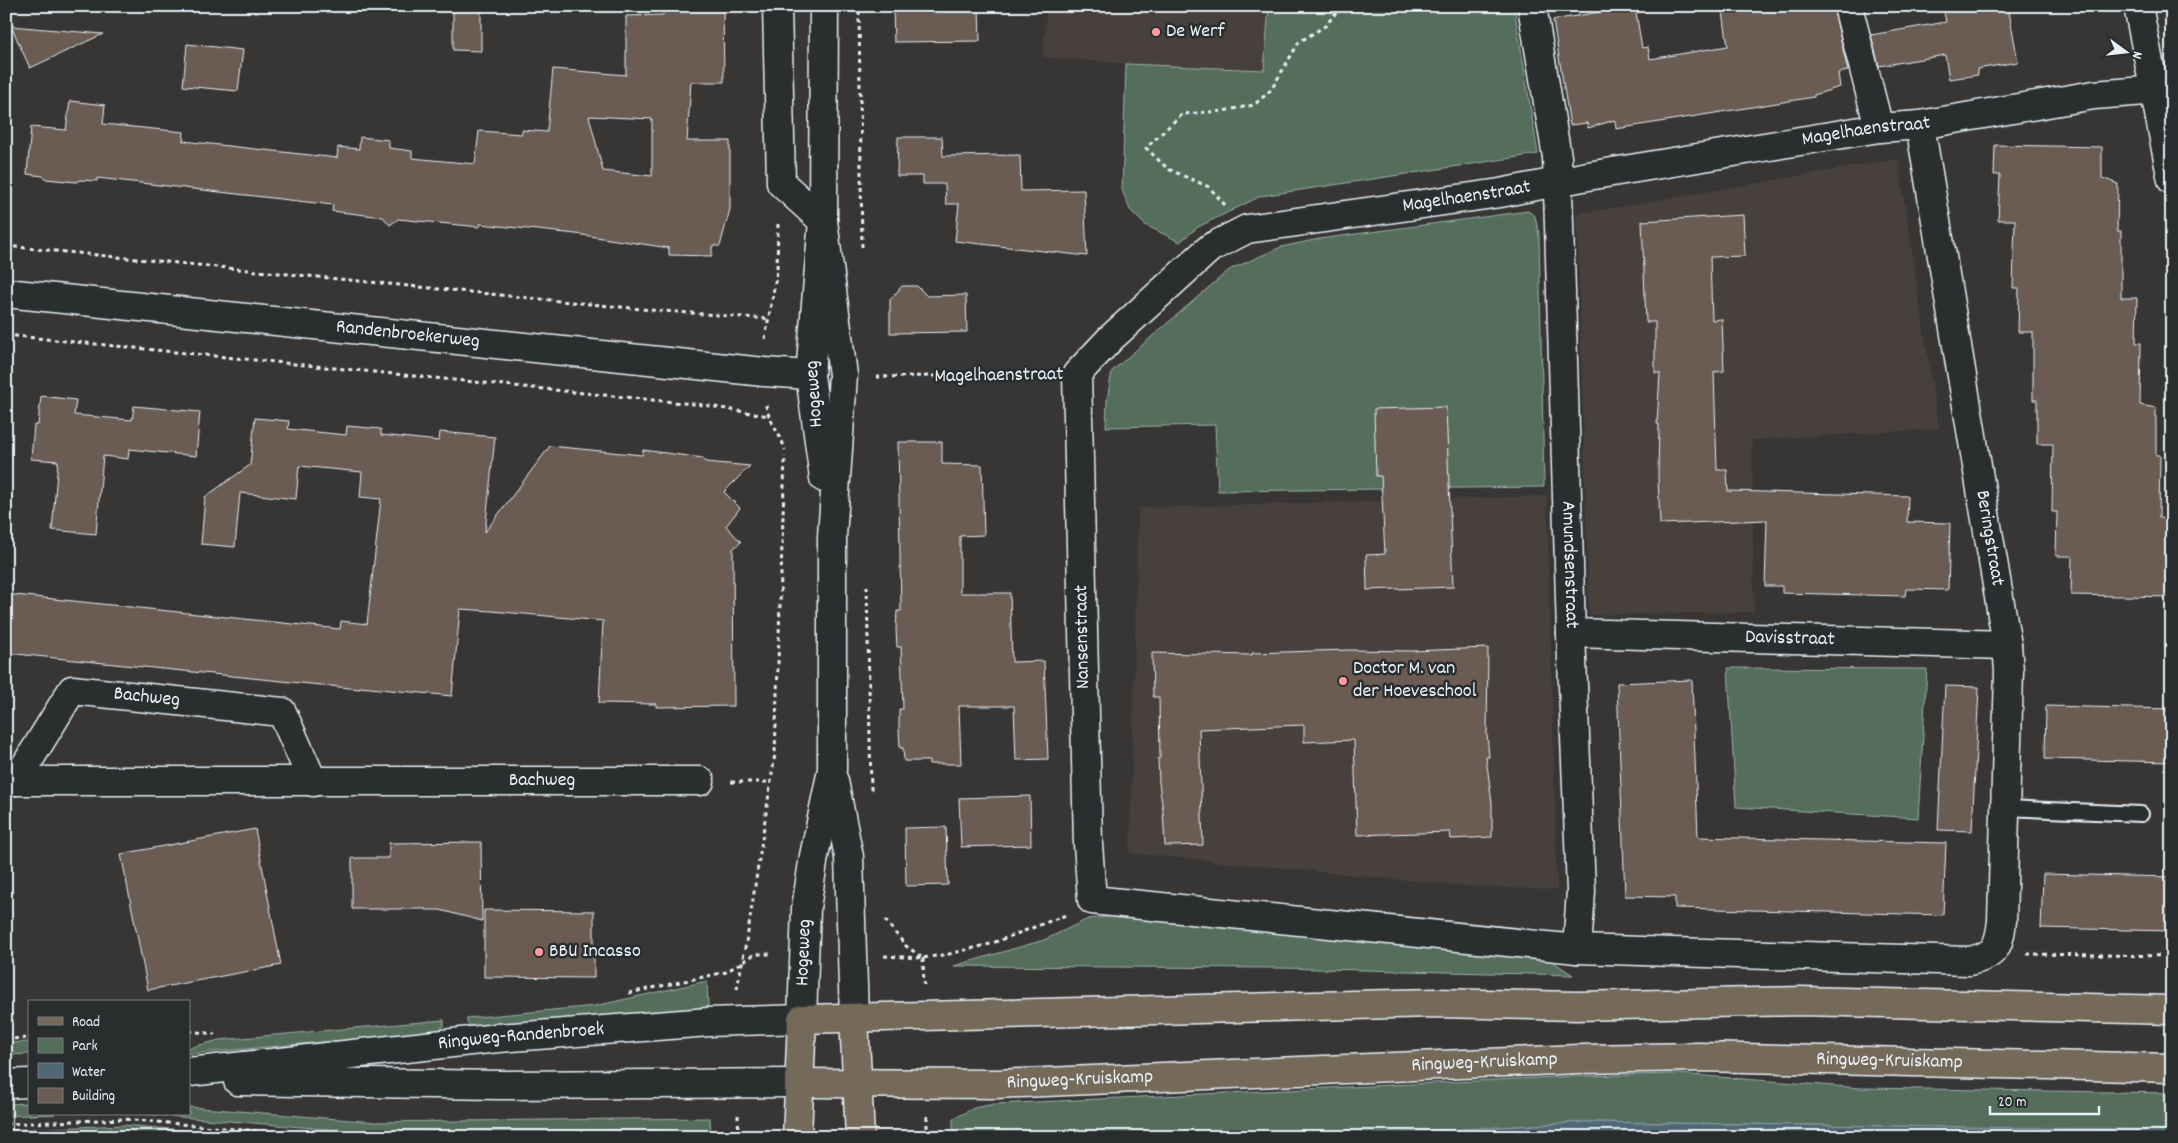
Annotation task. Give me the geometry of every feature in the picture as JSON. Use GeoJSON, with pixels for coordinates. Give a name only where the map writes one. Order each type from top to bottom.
{"type":"FeatureCollection","features":[{"type":"Feature","properties":{"kind":"main road"},"geometry":{"type":"LineString","coordinates":[[854,1018],[1435,1003],[1577,1006],[1801,1001],[2172,1010]]}},
{"type":"Feature","properties":{"kind":"main road","name":"Ringweg-Randenbroek"},"geometry":{"type":"LineString","coordinates":[[802,1019],[854,1018]]}},
{"type":"Feature","properties":{"kind":"main road","name":"Hogeweg"},"geometry":{"type":"LineString","coordinates":[[854,1018],[860,1137]]}},
{"type":"Feature","properties":{"kind":"main road","name":"Hogeweg"},"geometry":{"type":"LineString","coordinates":[[797,1137],[802,1019]]}},
{"type":"Feature","properties":{"kind":"main road","name":"Ringweg-Kruiskamp"},"geometry":{"type":"LineString","coordinates":[[799,1083],[996,1084],[1559,1060],[1699,1057],[2172,1068]]}},
{"type":"Feature","properties":{"kind":"street"},"geometry":{"type":"LineString","coordinates":[[777,6],[781,183],[823,221]]}},
{"type":"Feature","properties":{"kind":"street","name":"Hogeweg"},"geometry":{"type":"LineString","coordinates":[[824,6],[823,221],[810,375],[832,537]]}},
{"type":"Feature","properties":{"kind":"street","name":"Amundsenstraat"},"geometry":{"type":"LineString","coordinates":[[1532,6],[1557,157],[1571,632],[1581,891],[1577,949]]}},
{"type":"Feature","properties":{"kind":"street"},"geometry":{"type":"LineString","coordinates":[[1848,6],[1879,128]]}},
{"type":"Feature","properties":{"kind":"street"},"geometry":{"type":"LineString","coordinates":[[2138,6],[2163,90],[2172,180]]}},
{"type":"Feature","properties":{"kind":"street","name":"Magelhaenstraat"},"geometry":{"type":"LineString","coordinates":[[1077,374],[1111,338],[1210,248],[1247,229],[1500,193],[1879,128],[1920,125],[2094,95],[2163,90]]}},
{"type":"Feature","properties":{"kind":"street","name":"Beringstraat"},"geometry":{"type":"LineString","coordinates":[[1920,125],[2008,645],[2009,671],[2002,921],[2000,940],[1992,954]]}},
{"type":"Feature","properties":{"kind":"street","name":"Hogeweg"},"geometry":{"type":"LineString","coordinates":[[823,221],[843,375],[832,537],[832,770],[849,857],[854,1018]]}},
{"type":"Feature","properties":{"kind":"street","name":"Randenbroekerweg"},"geometry":{"type":"LineString","coordinates":[[6,293],[764,372],[810,375]]}},
{"type":"Feature","properties":{"kind":"street","name":"Nansenstraat"},"geometry":{"type":"LineString","coordinates":[[1077,374],[1088,844],[1092,900]]}},
{"type":"Feature","properties":{"kind":"street","name":"Davisstraat"},"geometry":{"type":"LineString","coordinates":[[1571,632],[2008,645]]}},
{"type":"Feature","properties":{"kind":"street","name":"Bachweg"},"geometry":{"type":"LineString","coordinates":[[11,781],[72,690],[282,712],[313,782]]}},
{"type":"Feature","properties":{"kind":"street","name":"Hogeweg"},"geometry":{"type":"LineString","coordinates":[[802,1019],[806,908],[814,856],[832,770]]}},
{"type":"Feature","properties":{"kind":"street","name":"Bachweg"},"geometry":{"type":"LineString","coordinates":[[11,781],[700,781]]}},
{"type":"Feature","properties":{"kind":"street"},"geometry":{"type":"LineString","coordinates":[[1092,900],[1577,949],[1969,962],[1992,954]]}},
{"type":"Feature","properties":{"kind":"street","name":"Ringweg-Randenbroek"},"geometry":{"type":"LineString","coordinates":[[190,1072],[498,1038],[708,1022],[802,1019]]}},
{"type":"Feature","properties":{"kind":"street","name":"Ringweg-Randenbroek"},"geometry":{"type":"LineString","coordinates":[[190,1081],[500,1085],[799,1083]]}},
{"type":"Feature","properties":{"kind":"street"},"geometry":{"type":"LineString","coordinates":[[6,1084],[28,1083]]}},
{"type":"Feature","properties":{"kind":"lane"},"geometry":{"type":"LineString","coordinates":[[2006,808],[2141,814]]}},
{"type":"Feature","properties":{"kind":"path"},"geometry":{"type":"LineString","coordinates":[[1247,229],[1209,187],[1168,169],[1146,148],[1182,114],[1223,111],[1254,105],[1271,90],[1299,42],[1325,26],[1342,6]]}},
{"type":"Feature","properties":{"kind":"path"},"geometry":{"type":"LineString","coordinates":[[742,962],[775,754],[786,464],[783,442],[769,416],[766,403],[763,349],[778,271],[777,232],[781,183]]}},
{"type":"Feature","properties":{"kind":"path"},"geometry":{"type":"LineString","coordinates":[[6,246],[651,310],[769,319]]}},
{"type":"Feature","properties":{"kind":"path"},"geometry":{"type":"LineString","coordinates":[[6,335],[704,405],[769,416]]}},
{"type":"Feature","properties":{"kind":"path","name":"Magelhaenstraat"},"geometry":{"type":"LineString","coordinates":[[843,375],[897,378],[1077,374]]}},
{"type":"Feature","properties":{"kind":"path"},"geometry":{"type":"LineString","coordinates":[[700,781],[771,782]]}},
{"type":"Feature","properties":{"kind":"path"},"geometry":{"type":"LineString","coordinates":[[923,958],[990,944],[1061,918],[1092,900]]}},
{"type":"Feature","properties":{"kind":"path"},"geometry":{"type":"LineString","coordinates":[[1992,954],[2172,956]]}},
{"type":"Feature","properties":{"kind":"path"},"geometry":{"type":"LineString","coordinates":[[190,1032],[218,1035]]}},
{"type":"Feature","properties":{"kind":"path"},"geometry":{"type":"LineString","coordinates":[[6,1039],[28,1038]]}},
{"type":"Feature","properties":{"kind":"path"},"geometry":{"type":"LineString","coordinates":[[6,1124],[124,1119],[323,1137]]}},
{"type":"Feature","properties":{"kind":"shaded area","name":"De Werf"},"geometry":{"type":"Polygon","coordinates":[[[1047,6],[1269,6],[1264,70],[1126,64],[1043,57],[1047,6]]]}},
{"type":"Feature","properties":{"kind":"shaded area"},"geometry":{"type":"Polygon","coordinates":[[[1898,159],[1939,429],[1752,440],[1754,612],[1589,615],[1577,214],[1898,159]]]}},
{"type":"Feature","properties":{"kind":"shaded area","name":"Doctor M. van der Hoeveschool"},"geometry":{"type":"Polygon","coordinates":[[[1547,496],[1557,890],[1466,886],[1130,853],[1138,508],[1547,496]]]}},
{"type":"Feature","properties":{"kind":"green space"},"geometry":{"type":"Polygon","coordinates":[[[1269,6],[1514,6],[1538,154],[1261,196],[1198,227],[1180,242],[1145,225],[1130,210],[1122,190],[1126,64],[1264,70],[1269,6]]]}},
{"type":"Feature","properties":{"kind":"green space"},"geometry":{"type":"Polygon","coordinates":[[[1528,211],[1535,216],[1539,234],[1544,487],[1218,491],[1215,425],[1106,427],[1107,400],[1112,371],[1229,270],[1281,247],[1319,239],[1528,211]]]}},
{"type":"Feature","properties":{"kind":"green space"},"geometry":{"type":"Polygon","coordinates":[[[1728,668],[1927,669],[1918,818],[1736,807],[1728,668]]]}},
{"type":"Feature","properties":{"kind":"green space"},"geometry":{"type":"Polygon","coordinates":[[[1166,910],[1537,951],[1573,975],[1279,968],[954,966],[1044,940],[1088,919],[1166,910]]]}},
{"type":"Feature","properties":{"kind":"green space"},"geometry":{"type":"Polygon","coordinates":[[[707,981],[708,1008],[473,1028],[467,1023],[467,1018],[595,1006],[707,981]]]}},
{"type":"Feature","properties":{"kind":"green space"},"geometry":{"type":"Polygon","coordinates":[[[444,1020],[444,1026],[437,1032],[190,1054],[190,1048],[219,1040],[444,1020]]]}},
{"type":"Feature","properties":{"kind":"green space"},"geometry":{"type":"Polygon","coordinates":[[[28,1042],[28,1054],[6,1055],[6,1043],[28,1042]]]}},
{"type":"Feature","properties":{"kind":"green space"},"geometry":{"type":"Polygon","coordinates":[[[1679,1074],[1861,1088],[2172,1093],[2172,1130],[1585,1122],[1333,1137],[1024,1137],[1021,1134],[1020,1137],[953,1137],[953,1119],[974,1108],[995,1104],[1578,1076],[1679,1074]]]}},
{"type":"Feature","properties":{"kind":"green space"},"geometry":{"type":"Polygon","coordinates":[[[28,1103],[28,1115],[6,1116],[6,1104],[28,1103]]]}},
{"type":"Feature","properties":{"kind":"green space"},"geometry":{"type":"Polygon","coordinates":[[[190,1107],[375,1122],[710,1118],[711,1135],[649,1130],[375,1133],[167,1116],[190,1116],[190,1107]]]}},
{"type":"Feature","properties":{"kind":"green space"},"geometry":{"type":"Polygon","coordinates":[[[123,1125],[261,1137],[6,1137],[6,1130],[123,1125]]]}},
{"type":"Feature","properties":{"kind":"water"},"geometry":{"type":"Polygon","coordinates":[[[1585,1122],[2172,1130],[2172,1137],[1333,1137],[1585,1122]]]}},
{"type":"Feature","properties":{"kind":"building"},"geometry":{"type":"Polygon","coordinates":[[[453,6],[481,6],[481,51],[453,50],[453,6]]]}},
{"type":"Feature","properties":{"kind":"building"},"geometry":{"type":"Polygon","coordinates":[[[663,6],[723,6],[724,82],[691,82],[687,141],[730,141],[730,209],[720,246],[712,246],[712,256],[669,255],[669,248],[576,234],[480,224],[480,227],[398,219],[390,225],[383,217],[332,211],[333,205],[97,178],[97,181],[80,180],[76,182],[46,179],[43,176],[27,174],[31,127],[66,130],[70,101],[105,105],[103,124],[184,132],[183,141],[337,158],[338,147],[359,149],[360,137],[389,140],[389,148],[412,151],[412,158],[475,164],[479,131],[522,134],[522,130],[547,132],[553,69],[626,75],[626,16],[663,15],[663,6]],[[589,116],[603,171],[652,176],[652,119],[589,116]]]}},
{"type":"Feature","properties":{"kind":"building"},"geometry":{"type":"Polygon","coordinates":[[[893,6],[979,6],[980,41],[894,42],[893,6]]]}},
{"type":"Feature","properties":{"kind":"building"},"geometry":{"type":"Polygon","coordinates":[[[1635,6],[1642,48],[1648,47],[1650,59],[1728,46],[1722,6],[1833,6],[1848,71],[1838,73],[1840,87],[1814,95],[1814,97],[1616,129],[1615,120],[1588,128],[1587,123],[1570,125],[1553,20],[1635,6]]]}},
{"type":"Feature","properties":{"kind":"building"},"geometry":{"type":"Polygon","coordinates":[[[1943,6],[2008,6],[2018,62],[1977,69],[1978,75],[1949,79],[1945,55],[1879,66],[1871,35],[1946,22],[1943,6]]]}},
{"type":"Feature","properties":{"kind":"building"},"geometry":{"type":"Polygon","coordinates":[[[11,26],[103,34],[30,68],[11,26]]]}},
{"type":"Feature","properties":{"kind":"building"},"geometry":{"type":"Polygon","coordinates":[[[187,44],[243,50],[238,91],[183,86],[187,44]]]}},
{"type":"Feature","properties":{"kind":"building"},"geometry":{"type":"Polygon","coordinates":[[[898,137],[942,137],[943,156],[1020,155],[1021,191],[1084,190],[1087,256],[955,241],[959,204],[946,204],[945,184],[923,184],[923,176],[897,176],[898,137]]]}},
{"type":"Feature","properties":{"kind":"building"},"geometry":{"type":"Polygon","coordinates":[[[1995,145],[2102,147],[2102,178],[2118,184],[2117,231],[2121,231],[2121,298],[2137,298],[2136,343],[2141,343],[2140,405],[2156,408],[2156,455],[2160,455],[2159,518],[2172,520],[2172,597],[2071,595],[2072,556],[2056,556],[2057,512],[2052,512],[2053,444],[2037,444],[2037,400],[2033,400],[2033,332],[2018,332],[2019,288],[2013,288],[2015,220],[1998,220],[2000,175],[1994,175],[1995,145]]]}},
{"type":"Feature","properties":{"kind":"building"},"geometry":{"type":"Polygon","coordinates":[[[1743,215],[1745,256],[1710,257],[1712,320],[1722,319],[1724,371],[1714,372],[1717,470],[1727,470],[1728,491],[1908,496],[1907,522],[1950,523],[1948,590],[1906,589],[1905,596],[1782,593],[1782,586],[1765,586],[1767,520],[1660,524],[1658,477],[1659,424],[1657,424],[1660,373],[1655,373],[1655,322],[1646,322],[1642,221],[1743,215]]]}},
{"type":"Feature","properties":{"kind":"building"},"geometry":{"type":"Polygon","coordinates":[[[902,286],[917,286],[927,296],[966,295],[967,332],[890,333],[890,300],[902,286]]]}},
{"type":"Feature","properties":{"kind":"building"},"geometry":{"type":"Polygon","coordinates":[[[41,396],[76,400],[74,415],[132,420],[134,406],[200,412],[196,456],[129,449],[128,459],[103,456],[96,534],[52,530],[58,461],[31,459],[34,425],[38,425],[41,396]]]}},
{"type":"Feature","properties":{"kind":"building"},"geometry":{"type":"Polygon","coordinates":[[[1446,407],[1453,587],[1367,590],[1366,555],[1385,554],[1381,476],[1376,476],[1374,409],[1446,407]]]}},
{"type":"Feature","properties":{"kind":"building"},"geometry":{"type":"Polygon","coordinates":[[[255,418],[289,421],[288,429],[346,435],[347,426],[381,429],[381,435],[439,441],[440,432],[495,437],[485,532],[550,446],[642,455],[643,450],[703,458],[706,462],[750,466],[724,492],[740,508],[726,526],[741,542],[733,549],[734,706],[656,707],[656,704],[599,703],[603,621],[491,611],[460,609],[452,696],[360,687],[360,689],[6,653],[6,594],[340,629],[341,621],[367,624],[381,499],[360,497],[362,472],[299,466],[296,499],[240,493],[235,547],[201,544],[205,497],[250,465],[255,418]]]}},
{"type":"Feature","properties":{"kind":"building"},"geometry":{"type":"Polygon","coordinates":[[[898,442],[942,442],[942,464],[982,465],[984,535],[960,536],[960,593],[1010,593],[1012,662],[1044,661],[1048,759],[1016,760],[1014,706],[959,706],[961,764],[929,764],[929,761],[904,761],[903,748],[900,748],[899,728],[899,709],[903,709],[901,647],[897,647],[896,630],[897,611],[901,611],[898,442]]]}},
{"type":"Feature","properties":{"kind":"building"},"geometry":{"type":"Polygon","coordinates":[[[1488,648],[1487,734],[1489,757],[1486,757],[1492,803],[1492,837],[1451,839],[1450,832],[1357,835],[1354,740],[1304,742],[1304,725],[1199,729],[1203,845],[1165,846],[1159,783],[1159,697],[1153,697],[1152,653],[1252,655],[1252,653],[1349,650],[1411,651],[1488,648]]]}},
{"type":"Feature","properties":{"kind":"building"},"geometry":{"type":"Polygon","coordinates":[[[1692,680],[1698,837],[1946,843],[1943,915],[1675,908],[1675,897],[1625,896],[1617,683],[1692,680]]]}},
{"type":"Feature","properties":{"kind":"building"},"geometry":{"type":"Polygon","coordinates":[[[1945,686],[1979,687],[1972,831],[1938,830],[1945,686]]]}},
{"type":"Feature","properties":{"kind":"building"},"geometry":{"type":"Polygon","coordinates":[[[2046,706],[2172,709],[2172,762],[2045,759],[2046,706]]]}},
{"type":"Feature","properties":{"kind":"building"},"geometry":{"type":"Polygon","coordinates":[[[1030,796],[1031,845],[961,847],[959,798],[1030,796]]]}},
{"type":"Feature","properties":{"kind":"building"},"geometry":{"type":"Polygon","coordinates":[[[946,827],[948,885],[906,886],[905,828],[946,827]]]}},
{"type":"Feature","properties":{"kind":"building"},"geometry":{"type":"Polygon","coordinates":[[[255,829],[281,965],[148,990],[121,854],[255,829]]]}},
{"type":"Feature","properties":{"kind":"building"},"geometry":{"type":"Polygon","coordinates":[[[481,842],[482,921],[440,910],[352,909],[352,858],[389,858],[389,843],[481,842]]]}},
{"type":"Feature","properties":{"kind":"building"},"geometry":{"type":"Polygon","coordinates":[[[2043,874],[2172,877],[2172,931],[2041,928],[2043,874]]]}},
{"type":"Feature","properties":{"kind":"building"},"geometry":{"type":"Polygon","coordinates":[[[484,910],[594,911],[594,978],[484,977],[484,910]]]}},
{"type":"Feature","properties":{"kind":"place","name":"De Werf"},"geometry":{"type":"Point","coordinates":[1156,32]}},
{"type":"Feature","properties":{"kind":"place","name":"Doctor M. van der Hoeveschool"},"geometry":{"type":"Point","coordinates":[1343,681]}},
{"type":"Feature","properties":{"kind":"place","name":"BBU Incasso"},"geometry":{"type":"Point","coordinates":[539,952]}}]}
